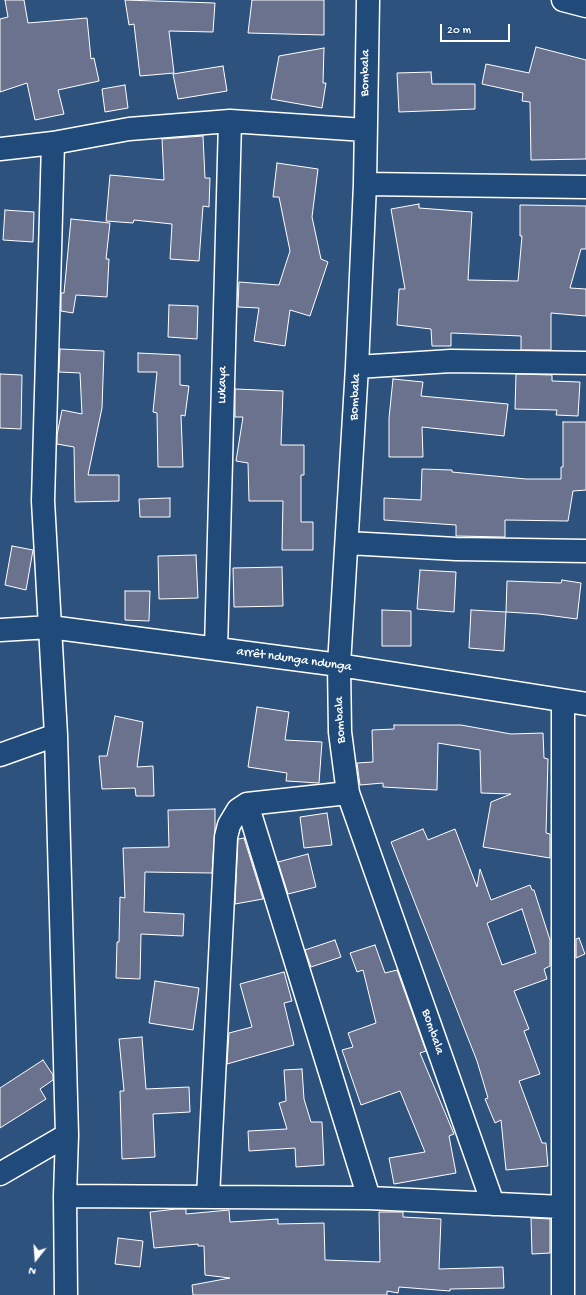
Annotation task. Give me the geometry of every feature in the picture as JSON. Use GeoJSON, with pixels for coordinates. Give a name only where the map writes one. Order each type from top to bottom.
{"type":"FeatureCollection","features":[{"type":"Feature","properties":{"kind":"street","name":"Bombala"},"geometry":{"type":"LineString","coordinates":[[368,0],[365,184],[358,367],[339,665],[340,732],[348,793],[493,1204]]}},
{"type":"Feature","properties":{"kind":"street"},"geometry":{"type":"LineString","coordinates":[[563,0],[586,6]]}},
{"type":"Feature","properties":{"kind":"street"},"geometry":{"type":"LineString","coordinates":[[0,149],[53,143],[129,129],[230,121],[365,130]]}},
{"type":"Feature","properties":{"kind":"street","name":"Lukaya"},"geometry":{"type":"LineString","coordinates":[[216,649],[230,121]]}},
{"type":"Feature","properties":{"kind":"street"},"geometry":{"type":"LineString","coordinates":[[53,143],[43,501],[56,735],[67,1135],[65,1196],[66,1295]]}},
{"type":"Feature","properties":{"kind":"street"},"geometry":{"type":"LineString","coordinates":[[365,184],[586,187]]}},
{"type":"Feature","properties":{"kind":"street"},"geometry":{"type":"LineString","coordinates":[[358,367],[451,361],[586,363]]}},
{"type":"Feature","properties":{"kind":"street"},"geometry":{"type":"LineString","coordinates":[[348,542],[456,549],[586,552]]}},
{"type":"Feature","properties":{"kind":"street","name":"arrêt ndunga ndunga"},"geometry":{"type":"LineString","coordinates":[[0,630],[50,627],[339,665],[586,704]]}},
{"type":"Feature","properties":{"kind":"street"},"geometry":{"type":"LineString","coordinates":[[563,701],[563,1295]]}},
{"type":"Feature","properties":{"kind":"street"},"geometry":{"type":"LineString","coordinates":[[0,755],[56,735]]}},
{"type":"Feature","properties":{"kind":"street"},"geometry":{"type":"LineString","coordinates":[[208,1197],[226,837],[232,817],[238,810],[247,804],[348,793]]}},
{"type":"Feature","properties":{"kind":"street"},"geometry":{"type":"LineString","coordinates":[[247,804],[369,1198]]}},
{"type":"Feature","properties":{"kind":"street"},"geometry":{"type":"LineString","coordinates":[[0,1174],[67,1135]]}},
{"type":"Feature","properties":{"kind":"street"},"geometry":{"type":"LineString","coordinates":[[65,1196],[369,1198],[562,1207]]}},
{"type":"Feature","properties":{"kind":"building"},"geometry":{"type":"Polygon","coordinates":[[[5,0],[24,0],[28,23],[87,18],[91,59],[94,58],[99,81],[58,90],[64,114],[35,120],[27,83],[0,92],[0,19],[8,17],[5,0]]]}},
{"type":"Feature","properties":{"kind":"building"},"geometry":{"type":"Polygon","coordinates":[[[125,0],[215,3],[213,32],[169,31],[174,73],[140,76],[134,24],[129,25],[125,0]]]}},
{"type":"Feature","properties":{"kind":"building"},"geometry":{"type":"Polygon","coordinates":[[[252,0],[324,0],[324,35],[248,33],[252,0]]]}},
{"type":"Feature","properties":{"kind":"building"},"geometry":{"type":"Polygon","coordinates":[[[536,47],[586,60],[586,159],[531,160],[530,102],[522,101],[523,93],[482,84],[486,64],[529,73],[536,47]]]}},
{"type":"Feature","properties":{"kind":"building"},"geometry":{"type":"Polygon","coordinates":[[[324,48],[323,83],[326,83],[322,108],[271,99],[279,56],[324,48]]]}},
{"type":"Feature","properties":{"kind":"building"},"geometry":{"type":"Polygon","coordinates":[[[223,66],[227,91],[178,99],[173,74],[223,66]]]}},
{"type":"Feature","properties":{"kind":"building"},"geometry":{"type":"Polygon","coordinates":[[[431,72],[432,84],[475,84],[475,109],[399,112],[397,73],[431,72]]]}},
{"type":"Feature","properties":{"kind":"building"},"geometry":{"type":"Polygon","coordinates":[[[125,85],[128,108],[105,112],[102,89],[125,85]]]}},
{"type":"Feature","properties":{"kind":"building"},"geometry":{"type":"Polygon","coordinates":[[[203,136],[205,178],[210,178],[209,207],[203,206],[199,261],[170,259],[172,224],[134,220],[133,223],[106,221],[110,175],[164,180],[162,139],[203,136]]]}},
{"type":"Feature","properties":{"kind":"building"},"geometry":{"type":"Polygon","coordinates":[[[277,163],[318,169],[312,217],[321,259],[328,262],[310,316],[290,310],[285,346],[254,341],[259,308],[238,307],[239,282],[279,285],[290,251],[279,197],[273,197],[277,163]]]}},
{"type":"Feature","properties":{"kind":"building"},"geometry":{"type":"Polygon","coordinates":[[[419,204],[419,208],[472,212],[468,280],[518,281],[522,236],[520,236],[520,205],[586,206],[586,249],[581,249],[570,288],[586,289],[586,316],[551,313],[551,350],[521,350],[521,336],[451,333],[451,346],[432,346],[431,329],[397,325],[399,289],[405,289],[391,209],[419,204]]]}},
{"type":"Feature","properties":{"kind":"building"},"geometry":{"type":"Polygon","coordinates":[[[5,210],[34,212],[33,242],[3,240],[5,210]]]}},
{"type":"Feature","properties":{"kind":"building"},"geometry":{"type":"Polygon","coordinates":[[[71,219],[110,223],[106,259],[109,259],[107,297],[76,295],[73,313],[61,311],[61,293],[64,293],[71,219]]]}},
{"type":"Feature","properties":{"kind":"building"},"geometry":{"type":"Polygon","coordinates":[[[169,305],[198,306],[197,339],[168,337],[169,305]]]}},
{"type":"Feature","properties":{"kind":"building"},"geometry":{"type":"Polygon","coordinates":[[[60,349],[104,351],[102,408],[88,475],[119,475],[119,501],[75,502],[74,447],[57,444],[57,435],[62,410],[82,414],[80,373],[59,372],[60,349]]]}},
{"type":"Feature","properties":{"kind":"building"},"geometry":{"type":"Polygon","coordinates":[[[138,353],[180,355],[180,385],[189,386],[185,416],[181,415],[183,467],[158,467],[157,413],[153,412],[157,372],[138,372],[138,353]]]}},
{"type":"Feature","properties":{"kind":"building"},"geometry":{"type":"Polygon","coordinates":[[[0,374],[22,375],[21,429],[0,428],[0,374]]]}},
{"type":"Feature","properties":{"kind":"building"},"geometry":{"type":"Polygon","coordinates":[[[516,374],[552,375],[552,381],[580,382],[578,416],[556,415],[557,410],[515,409],[516,374]]]}},
{"type":"Feature","properties":{"kind":"building"},"geometry":{"type":"Polygon","coordinates":[[[393,379],[423,382],[421,396],[508,404],[504,436],[422,427],[423,457],[389,457],[389,418],[393,379]]]}},
{"type":"Feature","properties":{"kind":"building"},"geometry":{"type":"Polygon","coordinates":[[[235,389],[283,391],[281,445],[304,445],[304,475],[301,475],[301,522],[313,522],[313,550],[282,550],[283,501],[249,501],[248,463],[236,461],[243,417],[235,417],[235,389]]]}},
{"type":"Feature","properties":{"kind":"building"},"geometry":{"type":"Polygon","coordinates":[[[563,422],[586,422],[586,490],[573,491],[568,521],[505,520],[505,537],[456,536],[456,525],[384,520],[384,498],[421,500],[422,469],[452,470],[452,472],[526,479],[561,479],[561,467],[563,467],[563,422]]]}},
{"type":"Feature","properties":{"kind":"building"},"geometry":{"type":"Polygon","coordinates":[[[170,498],[170,517],[140,517],[139,499],[170,498]]]}},
{"type":"Feature","properties":{"kind":"building"},"geometry":{"type":"Polygon","coordinates":[[[12,546],[33,550],[26,590],[5,585],[12,546]]]}},
{"type":"Feature","properties":{"kind":"building"},"geometry":{"type":"Polygon","coordinates":[[[196,555],[198,598],[159,599],[158,556],[196,555]]]}},
{"type":"Feature","properties":{"kind":"building"},"geometry":{"type":"Polygon","coordinates":[[[282,567],[283,606],[234,607],[233,568],[282,567]]]}},
{"type":"Feature","properties":{"kind":"building"},"geometry":{"type":"Polygon","coordinates":[[[420,570],[456,572],[454,612],[417,609],[420,570]]]}},
{"type":"Feature","properties":{"kind":"building"},"geometry":{"type":"Polygon","coordinates":[[[562,580],[581,583],[577,619],[539,614],[506,612],[507,581],[561,583],[562,580]]]}},
{"type":"Feature","properties":{"kind":"building"},"geometry":{"type":"Polygon","coordinates":[[[125,591],[150,591],[149,621],[125,620],[125,591]]]}},
{"type":"Feature","properties":{"kind":"building"},"geometry":{"type":"Polygon","coordinates":[[[382,610],[411,611],[411,646],[382,646],[382,610]]]}},
{"type":"Feature","properties":{"kind":"building"},"geometry":{"type":"Polygon","coordinates":[[[471,610],[506,612],[504,651],[469,648],[471,610]]]}},
{"type":"Feature","properties":{"kind":"building"},"geometry":{"type":"Polygon","coordinates":[[[257,707],[289,712],[285,740],[322,742],[319,783],[286,781],[287,773],[248,767],[257,707]]]}},
{"type":"Feature","properties":{"kind":"building"},"geometry":{"type":"Polygon","coordinates":[[[115,716],[143,722],[137,767],[153,766],[154,796],[136,796],[135,788],[102,789],[99,756],[107,756],[115,716]]]}},
{"type":"Feature","properties":{"kind":"building"},"geometry":{"type":"Polygon","coordinates":[[[394,725],[461,725],[511,734],[543,733],[544,758],[548,759],[546,833],[550,834],[550,858],[483,847],[491,802],[511,794],[481,793],[480,750],[438,743],[437,790],[383,787],[383,783],[360,785],[357,763],[373,762],[372,730],[394,729],[394,725]]]}},
{"type":"Feature","properties":{"kind":"building"},"geometry":{"type":"Polygon","coordinates":[[[215,809],[212,873],[145,872],[144,912],[184,914],[183,936],[141,934],[140,979],[116,978],[117,942],[119,942],[120,897],[125,898],[123,848],[169,847],[168,810],[215,809]]]}},
{"type":"Feature","properties":{"kind":"building"},"geometry":{"type":"Polygon","coordinates":[[[327,813],[332,845],[304,848],[300,817],[327,813]]]}},
{"type":"Feature","properties":{"kind":"building"},"geometry":{"type":"Polygon","coordinates":[[[423,829],[428,840],[455,829],[477,887],[480,869],[491,900],[530,885],[532,890],[534,890],[550,940],[550,966],[544,969],[547,979],[514,991],[529,1029],[524,1031],[540,1074],[519,1081],[542,1143],[546,1143],[548,1166],[506,1170],[501,1120],[495,1123],[485,1099],[488,1098],[477,1061],[391,842],[423,829]],[[522,909],[487,923],[502,965],[536,953],[522,909]]]}},
{"type":"Feature","properties":{"kind":"building"},"geometry":{"type":"Polygon","coordinates":[[[244,838],[263,899],[235,904],[238,839],[244,838]]]}},
{"type":"Feature","properties":{"kind":"building"},"geometry":{"type":"Polygon","coordinates":[[[308,854],[316,887],[288,894],[278,862],[308,854]]]}},
{"type":"Feature","properties":{"kind":"building"},"geometry":{"type":"Polygon","coordinates":[[[579,938],[585,954],[576,958],[576,939],[579,938]]]}},
{"type":"Feature","properties":{"kind":"building"},"geometry":{"type":"Polygon","coordinates":[[[335,940],[341,957],[311,967],[305,950],[335,940]]]}},
{"type":"Feature","properties":{"kind":"building"},"geometry":{"type":"Polygon","coordinates":[[[375,945],[385,973],[397,970],[426,1051],[420,1053],[454,1134],[449,1136],[456,1173],[394,1184],[389,1158],[425,1152],[400,1091],[361,1105],[342,1050],[353,1047],[348,1033],[376,1023],[363,970],[357,972],[350,953],[375,945]]]}},
{"type":"Feature","properties":{"kind":"building"},"geometry":{"type":"Polygon","coordinates":[[[284,972],[292,1001],[284,1003],[294,1045],[227,1064],[229,1033],[252,1027],[240,984],[284,972]]]}},
{"type":"Feature","properties":{"kind":"building"},"geometry":{"type":"Polygon","coordinates":[[[155,981],[199,988],[193,1030],[149,1023],[155,981]]]}},
{"type":"Feature","properties":{"kind":"building"},"geometry":{"type":"Polygon","coordinates":[[[142,1037],[146,1089],[189,1087],[190,1112],[153,1114],[155,1157],[122,1159],[120,1091],[124,1091],[119,1039],[142,1037]]]}},
{"type":"Feature","properties":{"kind":"building"},"geometry":{"type":"Polygon","coordinates":[[[43,1060],[53,1075],[53,1080],[40,1089],[46,1099],[0,1128],[0,1088],[43,1060]]]}},
{"type":"Feature","properties":{"kind":"building"},"geometry":{"type":"Polygon","coordinates":[[[302,1069],[304,1099],[311,1122],[322,1122],[324,1165],[296,1167],[295,1148],[249,1151],[248,1131],[287,1129],[279,1103],[286,1101],[284,1070],[302,1069]]]}},
{"type":"Feature","properties":{"kind":"building"},"geometry":{"type":"Polygon","coordinates":[[[186,1209],[186,1214],[229,1210],[230,1222],[278,1219],[278,1224],[324,1223],[325,1260],[380,1262],[379,1212],[403,1212],[403,1217],[441,1219],[439,1269],[503,1267],[504,1288],[450,1289],[450,1291],[399,1287],[398,1293],[387,1291],[387,1295],[193,1295],[192,1285],[230,1278],[205,1275],[204,1246],[198,1246],[198,1244],[154,1248],[150,1212],[186,1209]]]}},
{"type":"Feature","properties":{"kind":"building"},"geometry":{"type":"Polygon","coordinates":[[[531,1218],[550,1219],[550,1253],[532,1254],[531,1218]]]}},
{"type":"Feature","properties":{"kind":"building"},"geometry":{"type":"Polygon","coordinates":[[[118,1238],[143,1241],[140,1267],[115,1264],[118,1238]]]}}]}
